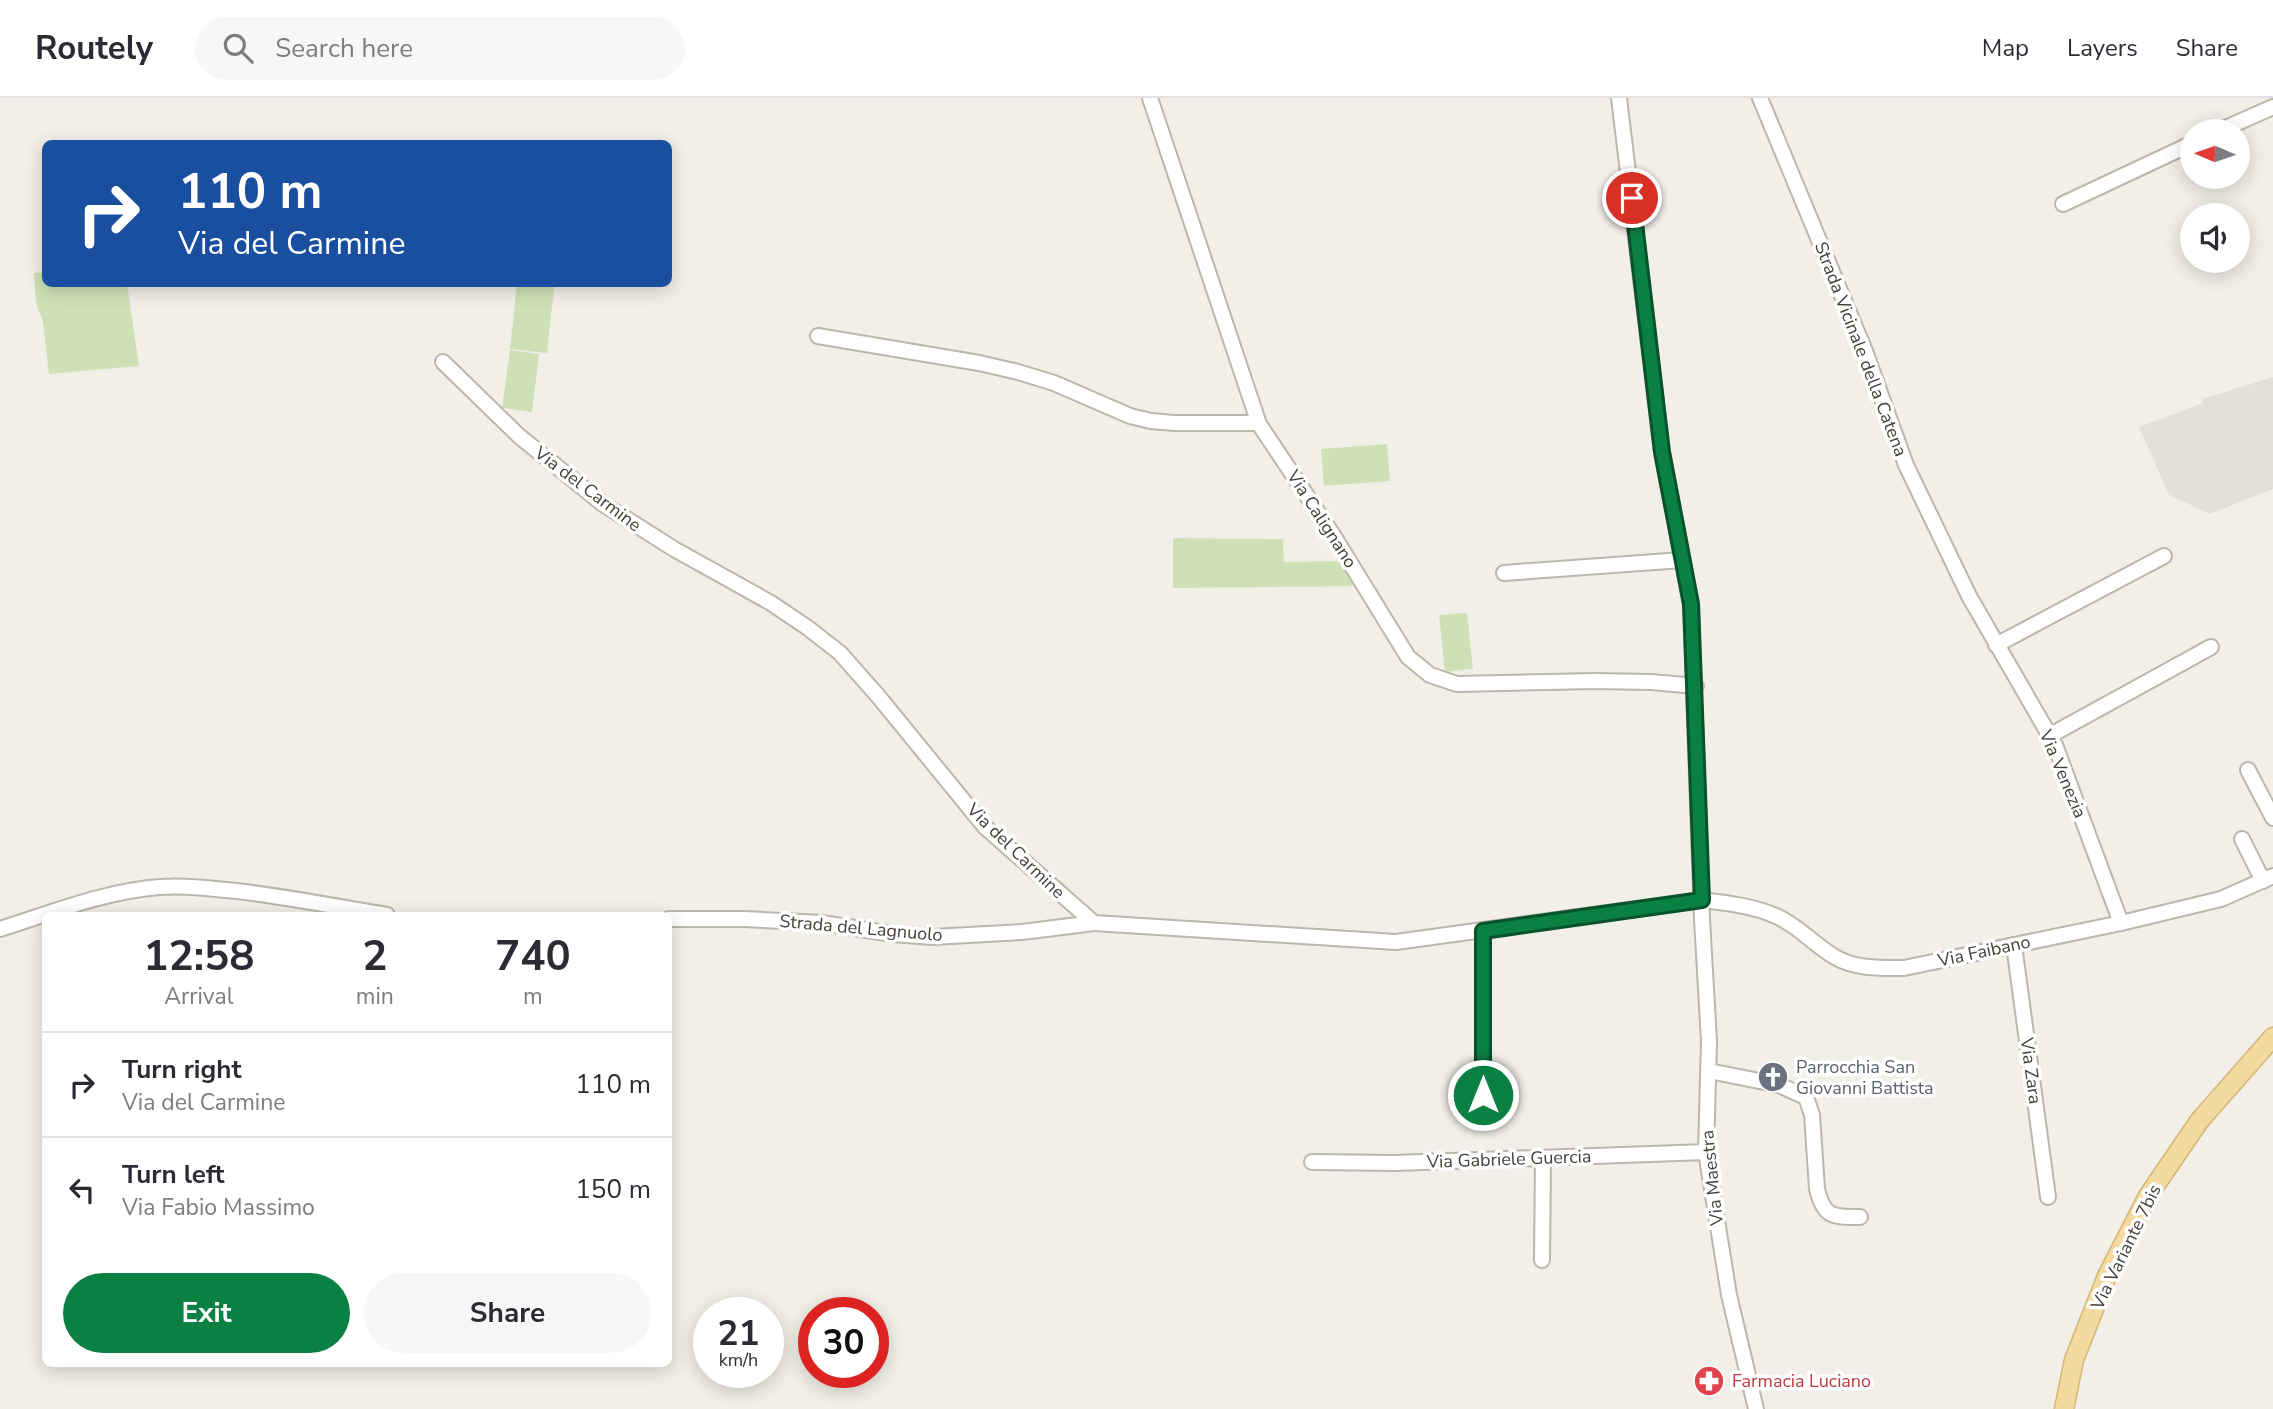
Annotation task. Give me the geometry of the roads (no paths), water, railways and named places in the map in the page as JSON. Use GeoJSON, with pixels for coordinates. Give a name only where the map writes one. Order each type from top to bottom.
{"type":"FeatureCollection","features":[{"type":"Feature","properties":{"kind":"main road","name":"Via Variante 7bis"},"geometry":{"type":"LineString","coordinates":[[2064,1409],[2074,1360],[2107,1276],[2148,1196],[2200,1120],[2273,1037]]}},
{"type":"Feature","properties":{"kind":"street","name":"Via Calignano"},"geometry":{"type":"LineString","coordinates":[[1150,98],[1258,423],[1333,535],[1408,657],[1430,675],[1447,682],[1477,685],[1593,681],[1696,686]]}},
{"type":"Feature","properties":{"kind":"street","name":"Via Maestra"},"geometry":{"type":"LineString","coordinates":[[1619,98],[1662,452],[1691,604],[1709,1041],[1706,1152],[1729,1295],[1756,1409]]}},
{"type":"Feature","properties":{"kind":"street","name":"Strada Vicinale della Catena"},"geometry":{"type":"LineString","coordinates":[[1760,98],[1865,351],[1906,465],[1969,596]]}},
{"type":"Feature","properties":{"kind":"street"},"geometry":{"type":"LineString","coordinates":[[2246,119],[2273,107]]}},
{"type":"Feature","properties":{"kind":"street"},"geometry":{"type":"LineString","coordinates":[[2063,204],[2180,149]]}},
{"type":"Feature","properties":{"kind":"street"},"geometry":{"type":"LineString","coordinates":[[818,336],[1018,372],[1054,383],[1130,416],[1151,421],[1258,423]]}},
{"type":"Feature","properties":{"kind":"street","name":"Via del Carmine"},"geometry":{"type":"LineString","coordinates":[[443,362],[519,436],[603,504],[674,550],[771,603],[840,653],[985,827],[1094,923]]}},
{"type":"Feature","properties":{"kind":"street"},"geometry":{"type":"LineString","coordinates":[[1996,645],[2164,556]]}},
{"type":"Feature","properties":{"kind":"street"},"geometry":{"type":"LineString","coordinates":[[1504,573],[1682,559]]}},
{"type":"Feature","properties":{"kind":"street","name":"Via Venezia"},"geometry":{"type":"LineString","coordinates":[[1969,596],[2055,745],[2121,923]]}},
{"type":"Feature","properties":{"kind":"street"},"geometry":{"type":"LineString","coordinates":[[2049,736],[2211,647]]}},
{"type":"Feature","properties":{"kind":"street"},"geometry":{"type":"LineString","coordinates":[[2248,770],[2273,818]]}},
{"type":"Feature","properties":{"kind":"street"},"geometry":{"type":"LineString","coordinates":[[2242,839],[2268,878]]}},
{"type":"Feature","properties":{"kind":"street","name":"Via Faibano"},"geometry":{"type":"LineString","coordinates":[[1702,900],[1752,908],[1778,917],[1813,939],[1834,957],[1850,963],[1874,968],[1904,968],[2121,923],[2221,899],[2268,878]]}},
{"type":"Feature","properties":{"kind":"street"},"geometry":{"type":"LineString","coordinates":[[52,912],[138,889],[194,886],[368,912]]}},
{"type":"Feature","properties":{"kind":"street"},"geometry":{"type":"LineString","coordinates":[[1094,923],[1396,942],[1702,900]]}},
{"type":"Feature","properties":{"kind":"street"},"geometry":{"type":"LineString","coordinates":[[0,929],[42,915]]}},
{"type":"Feature","properties":{"kind":"street","name":"Strada del Lagnuolo"},"geometry":{"type":"LineString","coordinates":[[672,919],[822,923],[892,934],[933,937],[1022,932],[1094,923]]}},
{"type":"Feature","properties":{"kind":"street"},"geometry":{"type":"LineString","coordinates":[[1483,931],[1483,1095]]}},
{"type":"Feature","properties":{"kind":"street","name":"Via Zara"},"geometry":{"type":"LineString","coordinates":[[2014,945],[2048,1196]]}},
{"type":"Feature","properties":{"kind":"street"},"geometry":{"type":"LineString","coordinates":[[1709,1071],[1779,1085],[1806,1097],[1812,1115],[1820,1201],[1833,1217],[1860,1217]]}},
{"type":"Feature","properties":{"kind":"street","name":"Via Gabriele Guercia"},"geometry":{"type":"LineString","coordinates":[[1312,1162],[1395,1163],[1706,1152]]}},
{"type":"Feature","properties":{"kind":"street"},"geometry":{"type":"LineString","coordinates":[[1542,1260],[1543,1158]]}},
{"type":"Feature","properties":{"kind":"place","name":"Parrocchia San Giovanni Battista"},"geometry":{"type":"Point","coordinates":[1773,1077]}},
{"type":"Feature","properties":{"kind":"place","name":"Farmacia Luciano"},"geometry":{"type":"Point","coordinates":[1709,1381]}}]}
